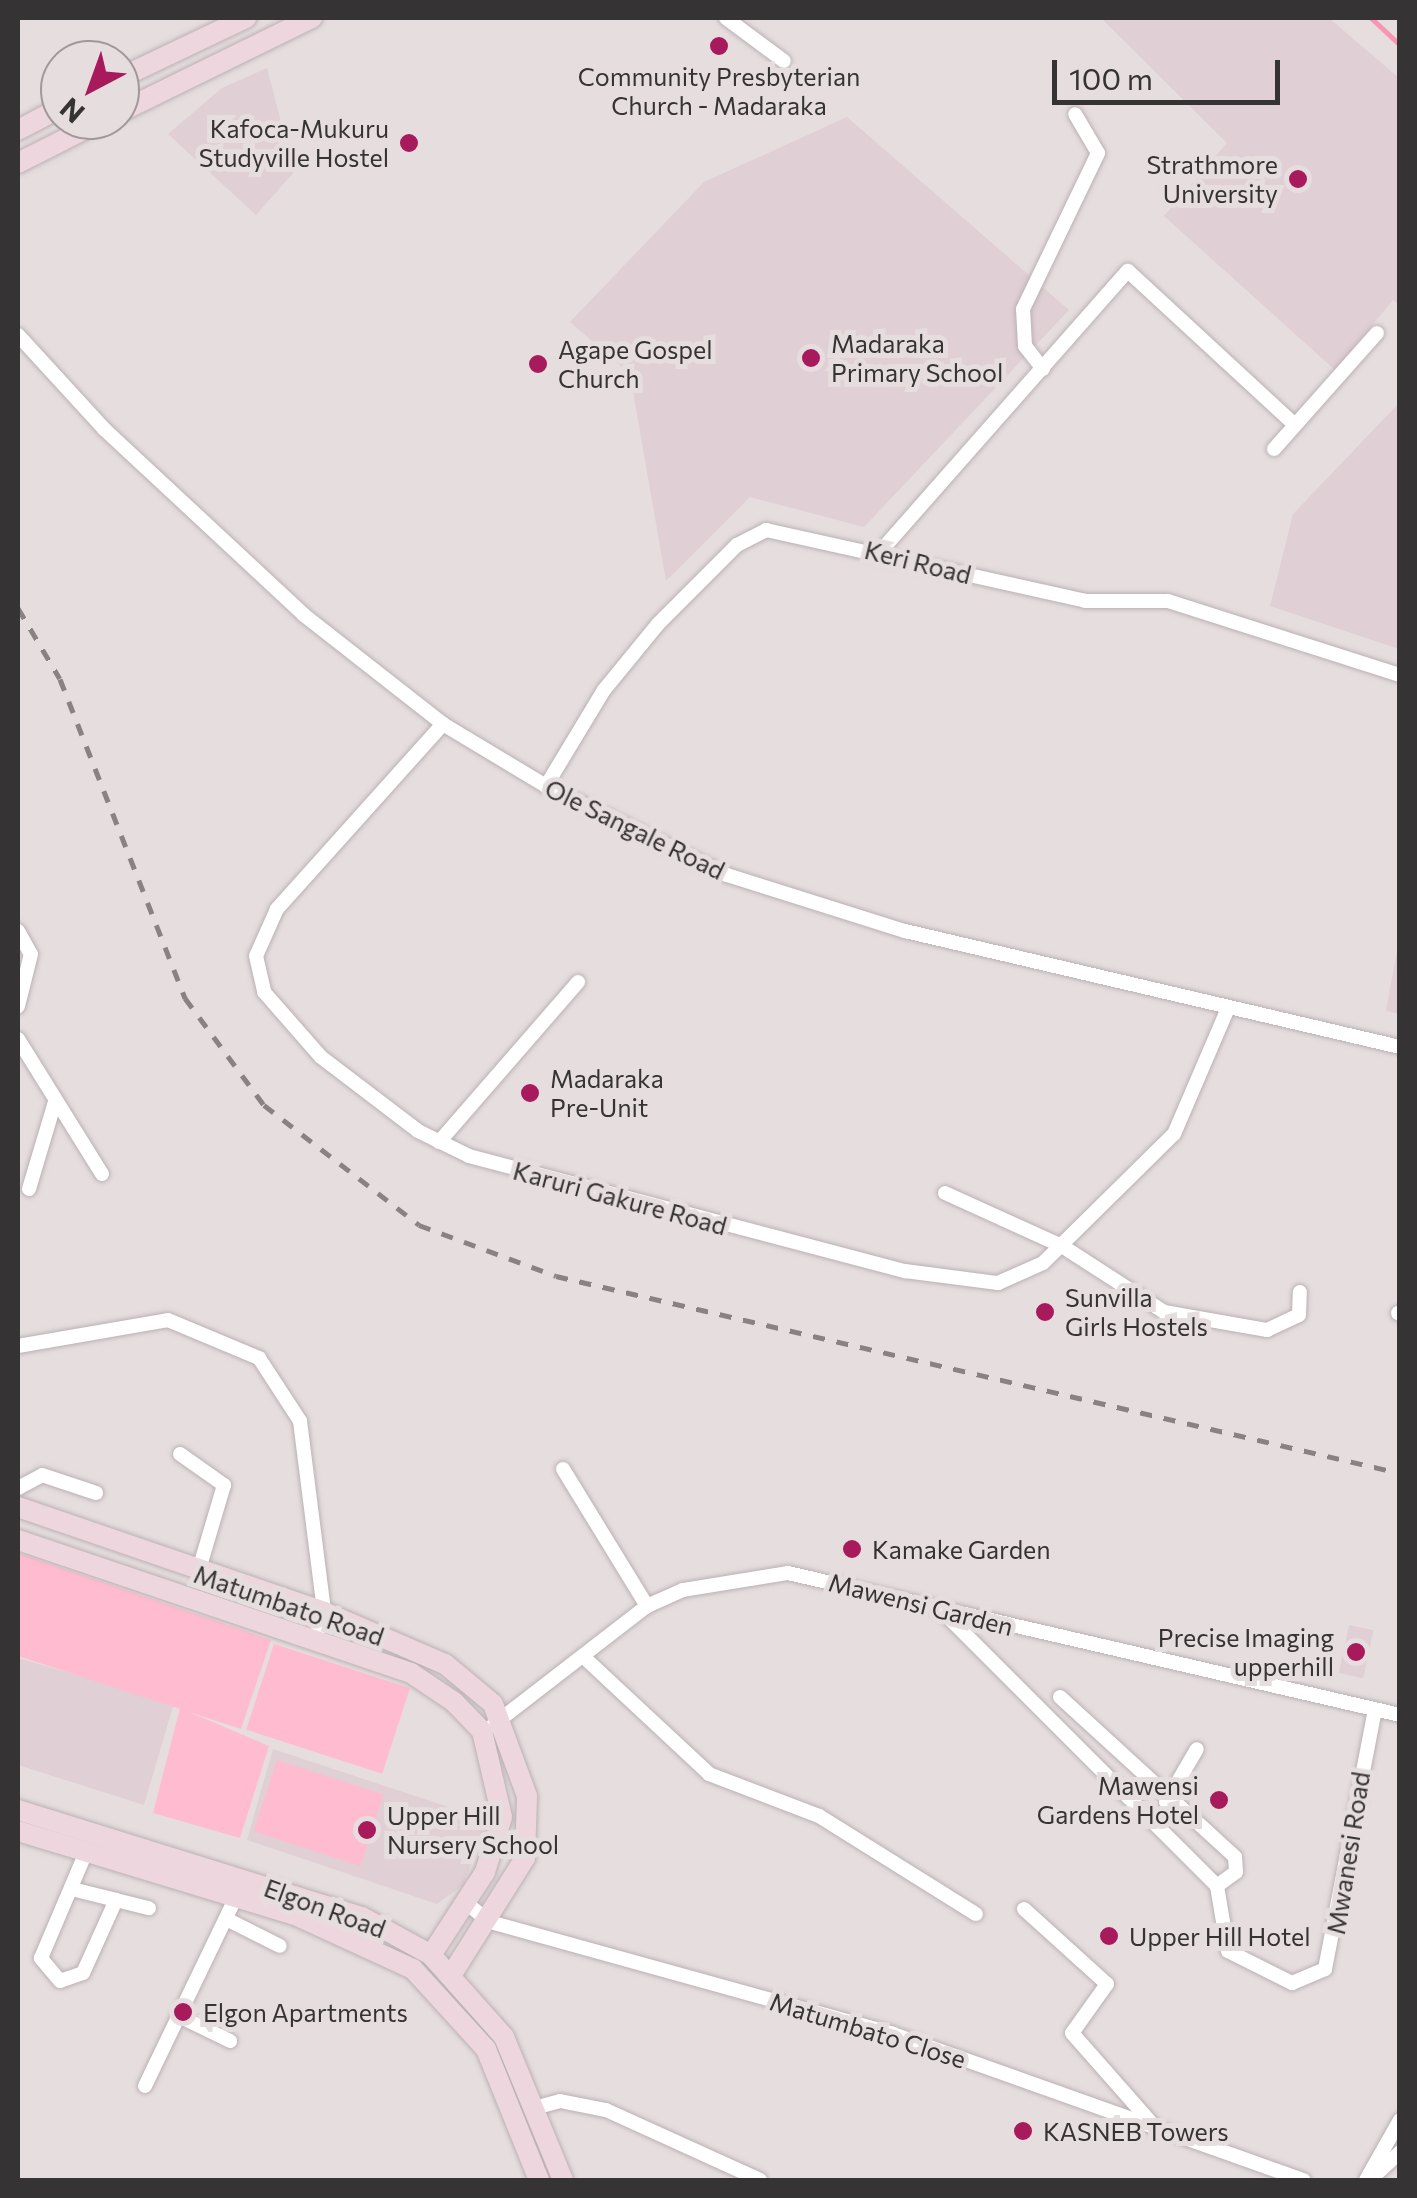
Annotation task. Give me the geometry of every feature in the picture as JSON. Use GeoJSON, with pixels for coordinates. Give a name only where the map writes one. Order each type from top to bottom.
{"type":"FeatureCollection","features":[{"type":"Feature","properties":{"kind":"street"},"geometry":{"type":"LineString","coordinates":[[140,68],[246,18]]}},
{"type":"Feature","properties":{"kind":"street"},"geometry":{"type":"LineString","coordinates":[[140,102],[312,18]]}},
{"type":"Feature","properties":{"kind":"street"},"geometry":{"type":"LineString","coordinates":[[726,18],[784,61]]}},
{"type":"Feature","properties":{"kind":"street"},"geometry":{"type":"LineString","coordinates":[[1043,369],[1020,326],[1040,260],[1094,170],[1098,153],[1075,114]]}},
{"type":"Feature","properties":{"kind":"street"},"geometry":{"type":"LineString","coordinates":[[18,163],[63,140]]}},
{"type":"Feature","properties":{"kind":"street"},"geometry":{"type":"LineString","coordinates":[[878,553],[1128,270],[1295,425]]}},
{"type":"Feature","properties":{"kind":"street"},"geometry":{"type":"LineString","coordinates":[[1274,449],[1377,332]]}},
{"type":"Feature","properties":{"kind":"street","name":"Ole Sangale Road"},"geometry":{"type":"LineString","coordinates":[[18,335],[104,429],[304,616],[443,724],[546,786],[727,874],[916,934],[1400,1047]]}},
{"type":"Feature","properties":{"kind":"street","name":"Keri Road"},"geometry":{"type":"LineString","coordinates":[[546,786],[604,690],[747,537],[766,530],[1085,601],[1182,604],[1400,675]]}},
{"type":"Feature","properties":{"kind":"street","name":"Karuri Gakure Road"},"geometry":{"type":"LineString","coordinates":[[443,724],[277,909],[256,956],[264,992],[321,1057],[438,1142],[529,1177],[940,1277],[998,1283],[1062,1246],[1174,1134],[1228,1008]]}},
{"type":"Feature","properties":{"kind":"street"},"geometry":{"type":"LineString","coordinates":[[18,931],[31,954],[18,1006]]}},
{"type":"Feature","properties":{"kind":"street"},"geometry":{"type":"LineString","coordinates":[[438,1142],[578,982]]}},
{"type":"Feature","properties":{"kind":"street"},"geometry":{"type":"LineString","coordinates":[[18,1038],[102,1174]]}},
{"type":"Feature","properties":{"kind":"street"},"geometry":{"type":"LineString","coordinates":[[29,1189],[55,1102]]}},
{"type":"Feature","properties":{"kind":"street"},"geometry":{"type":"LineString","coordinates":[[945,1193],[1062,1246],[1131,1298],[1241,1330],[1292,1321],[1300,1292]]}},
{"type":"Feature","properties":{"kind":"street"},"geometry":{"type":"LineString","coordinates":[[18,1346],[168,1320],[259,1358],[300,1420],[324,1612],[314,1642]]}},
{"type":"Feature","properties":{"kind":"street"},"geometry":{"type":"LineString","coordinates":[[175,1594],[190,1570],[224,1485],[180,1454]]}},
{"type":"Feature","properties":{"kind":"street"},"geometry":{"type":"LineString","coordinates":[[562,1469],[648,1606]]}},
{"type":"Feature","properties":{"kind":"street"},"geometry":{"type":"LineString","coordinates":[[18,1488],[42,1475],[96,1492]]}},
{"type":"Feature","properties":{"kind":"street","name":"Matumbato Road"},"geometry":{"type":"LineString","coordinates":[[18,1508],[190,1570],[324,1612],[445,1664],[505,1719]]}},
{"type":"Feature","properties":{"kind":"street"},"geometry":{"type":"LineString","coordinates":[[66,1556],[77,1528]]}},
{"type":"Feature","properties":{"kind":"street","name":"Matumbato Road"},"geometry":{"type":"LineString","coordinates":[[18,1540],[424,1680],[482,1731]]}},
{"type":"Feature","properties":{"kind":"street","name":"Mawensi Garden"},"geometry":{"type":"LineString","coordinates":[[482,1731],[588,1661],[648,1606],[684,1590],[788,1573],[1400,1716]]}},
{"type":"Feature","properties":{"kind":"street"},"geometry":{"type":"LineString","coordinates":[[942,1611],[1217,1886],[1236,1872],[1235,1858],[1166,1802],[1060,1697]]}},
{"type":"Feature","properties":{"kind":"street"},"geometry":{"type":"LineString","coordinates":[[363,1658],[370,1632]]}},
{"type":"Feature","properties":{"kind":"street"},"geometry":{"type":"LineString","coordinates":[[588,1661],[709,1774],[819,1816],[976,1914]]}},
{"type":"Feature","properties":{"kind":"street","name":"Mwanesi Road"},"geometry":{"type":"LineString","coordinates":[[1217,1886],[1228,1951],[1292,1983],[1325,1969],[1366,1740],[1375,1710]]}},
{"type":"Feature","properties":{"kind":"street"},"geometry":{"type":"LineString","coordinates":[[452,1974],[490,1922],[525,1858],[527,1796],[505,1719]]}},
{"type":"Feature","properties":{"kind":"street"},"geometry":{"type":"LineString","coordinates":[[431,1955],[498,1844],[502,1818],[482,1731]]}},
{"type":"Feature","properties":{"kind":"street"},"geometry":{"type":"LineString","coordinates":[[1166,1802],[1198,1750]]}},
{"type":"Feature","properties":{"kind":"street","name":"Elgon Road"},"geometry":{"type":"LineString","coordinates":[[18,1810],[362,1917],[431,1955],[504,2036],[538,2107],[563,2180]]}},
{"type":"Feature","properties":{"kind":"street","name":"Elgon Road"},"geometry":{"type":"LineString","coordinates":[[18,1831],[346,1934],[433,1986],[486,2048],[540,2180]]}},
{"type":"Feature","properties":{"kind":"street"},"geometry":{"type":"LineString","coordinates":[[86,1852],[41,1958],[60,1981],[83,1973],[116,1900]]}},
{"type":"Feature","properties":{"kind":"street"},"geometry":{"type":"LineString","coordinates":[[72,1889],[149,1908]]}},
{"type":"Feature","properties":{"kind":"street"},"geometry":{"type":"LineString","coordinates":[[145,2086],[236,1898]]}},
{"type":"Feature","properties":{"kind":"street","name":"Matumbato Close"},"geometry":{"type":"LineString","coordinates":[[465,1902],[490,1922],[893,2034],[1154,2127],[1272,2162],[1304,2180]]}},
{"type":"Feature","properties":{"kind":"street"},"geometry":{"type":"LineString","coordinates":[[1024,1910],[1108,1984],[1072,2033],[1154,2127]]}},
{"type":"Feature","properties":{"kind":"street"},"geometry":{"type":"LineString","coordinates":[[226,1919],[280,1946]]}},
{"type":"Feature","properties":{"kind":"street"},"geometry":{"type":"LineString","coordinates":[[179,2016],[230,2042]]}},
{"type":"Feature","properties":{"kind":"street"},"geometry":{"type":"LineString","coordinates":[[538,2107],[560,2100],[606,2110],[760,2180]]}},
{"type":"Feature","properties":{"kind":"street"},"geometry":{"type":"LineString","coordinates":[[1368,2180],[1400,2120]]}},
{"type":"Feature","properties":{"kind":"street"},"geometry":{"type":"LineString","coordinates":[[1368,2180],[1400,2152]]}},
{"type":"Feature","properties":{"kind":"shaded area","name":"Strathmore University"},"geometry":{"type":"Polygon","coordinates":[[[1101,18],[1329,18],[1399,78],[1399,305],[1393,300],[1335,370],[1164,216],[1227,143],[1101,18]]]}},
{"type":"Feature","properties":{"kind":"shaded area"},"geometry":{"type":"Polygon","coordinates":[[[267,68],[294,172],[256,215],[168,134],[222,88],[267,68]]]}},
{"type":"Feature","properties":{"kind":"shaded area"},"geometry":{"type":"Polygon","coordinates":[[[847,117],[1069,310],[864,527],[750,497],[666,581],[630,374],[570,322],[704,182],[847,117]]]}},
{"type":"Feature","properties":{"kind":"shaded area"},"geometry":{"type":"Polygon","coordinates":[[[1399,403],[1399,649],[1270,606],[1293,514],[1399,403]]]}},
{"type":"Feature","properties":{"kind":"shaded area"},"geometry":{"type":"Polygon","coordinates":[[[1399,940],[1399,1014],[1386,1011],[1399,940]]]}},
{"type":"Feature","properties":{"kind":"shaded area"},"geometry":{"type":"Polygon","coordinates":[[[18,1553],[271,1640],[241,1729],[18,1656],[18,1553]]]}},
{"type":"Feature","properties":{"kind":"shaded area","name":"Precise Imaging upperhill"},"geometry":{"type":"Polygon","coordinates":[[[1349,1625],[1373,1630],[1363,1678],[1339,1673],[1349,1625]]]}},
{"type":"Feature","properties":{"kind":"shaded area"},"geometry":{"type":"Polygon","coordinates":[[[274,1644],[410,1688],[382,1774],[246,1730],[274,1644]]]}},
{"type":"Feature","properties":{"kind":"shaded area"},"geometry":{"type":"Polygon","coordinates":[[[18,1658],[174,1703],[144,1805],[18,1765],[18,1658]]]}},
{"type":"Feature","properties":{"kind":"shaded area"},"geometry":{"type":"Polygon","coordinates":[[[180,1708],[269,1746],[240,1838],[153,1813],[180,1708]]]}},
{"type":"Feature","properties":{"kind":"shaded area","name":"Upper Hill Nursery School"},"geometry":{"type":"Polygon","coordinates":[[[273,1749],[488,1820],[463,1885],[437,1904],[247,1840],[273,1749]]]}},
{"type":"Feature","properties":{"kind":"shaded area"},"geometry":{"type":"Polygon","coordinates":[[[277,1760],[384,1795],[360,1866],[254,1831],[277,1760]]]}},
{"type":"Feature","properties":{"kind":"waterway"},"geometry":{"type":"LineString","coordinates":[[1371,18],[1400,45]]}},
{"type":"Feature","properties":{"kind":"railway"},"geometry":{"type":"LineString","coordinates":[[18,608],[60,679],[185,998],[264,1105],[419,1225],[556,1276],[1400,1473]]}},
{"type":"Feature","properties":{"kind":"place","name":"Community Presbyterian Church - Madaraka"},"geometry":{"type":"Point","coordinates":[719,46]}},
{"type":"Feature","properties":{"kind":"place","name":"Kafoca-Mukuru Studyville Hostel"},"geometry":{"type":"Point","coordinates":[409,143]}},
{"type":"Feature","properties":{"kind":"place","name":"Strathmore University"},"geometry":{"type":"Point","coordinates":[1298,179]}},
{"type":"Feature","properties":{"kind":"place","name":"Madaraka Primary School"},"geometry":{"type":"Point","coordinates":[811,358]}},
{"type":"Feature","properties":{"kind":"place","name":"Agape Gospel Church"},"geometry":{"type":"Point","coordinates":[538,364]}},
{"type":"Feature","properties":{"kind":"place","name":"Madaraka Pre-Unit"},"geometry":{"type":"Point","coordinates":[530,1093]}},
{"type":"Feature","properties":{"kind":"place","name":"Sunvilla Girls Hostels"},"geometry":{"type":"Point","coordinates":[1045,1312]}},
{"type":"Feature","properties":{"kind":"place","name":"Kamake Garden"},"geometry":{"type":"Point","coordinates":[852,1549]}},
{"type":"Feature","properties":{"kind":"place","name":"Precise Imaging upperhill"},"geometry":{"type":"Point","coordinates":[1356,1652]}},
{"type":"Feature","properties":{"kind":"place","name":"Mawensi Gardens Hotel"},"geometry":{"type":"Point","coordinates":[1219,1800]}},
{"type":"Feature","properties":{"kind":"place","name":"Upper Hill Nursery School"},"geometry":{"type":"Point","coordinates":[367,1830]}},
{"type":"Feature","properties":{"kind":"place","name":"Upper Hill Hotel"},"geometry":{"type":"Point","coordinates":[1109,1936]}},
{"type":"Feature","properties":{"kind":"place","name":"Elgon Apartments"},"geometry":{"type":"Point","coordinates":[183,2012]}},
{"type":"Feature","properties":{"kind":"place","name":"KASNEB Towers"},"geometry":{"type":"Point","coordinates":[1023,2131]}}]}
